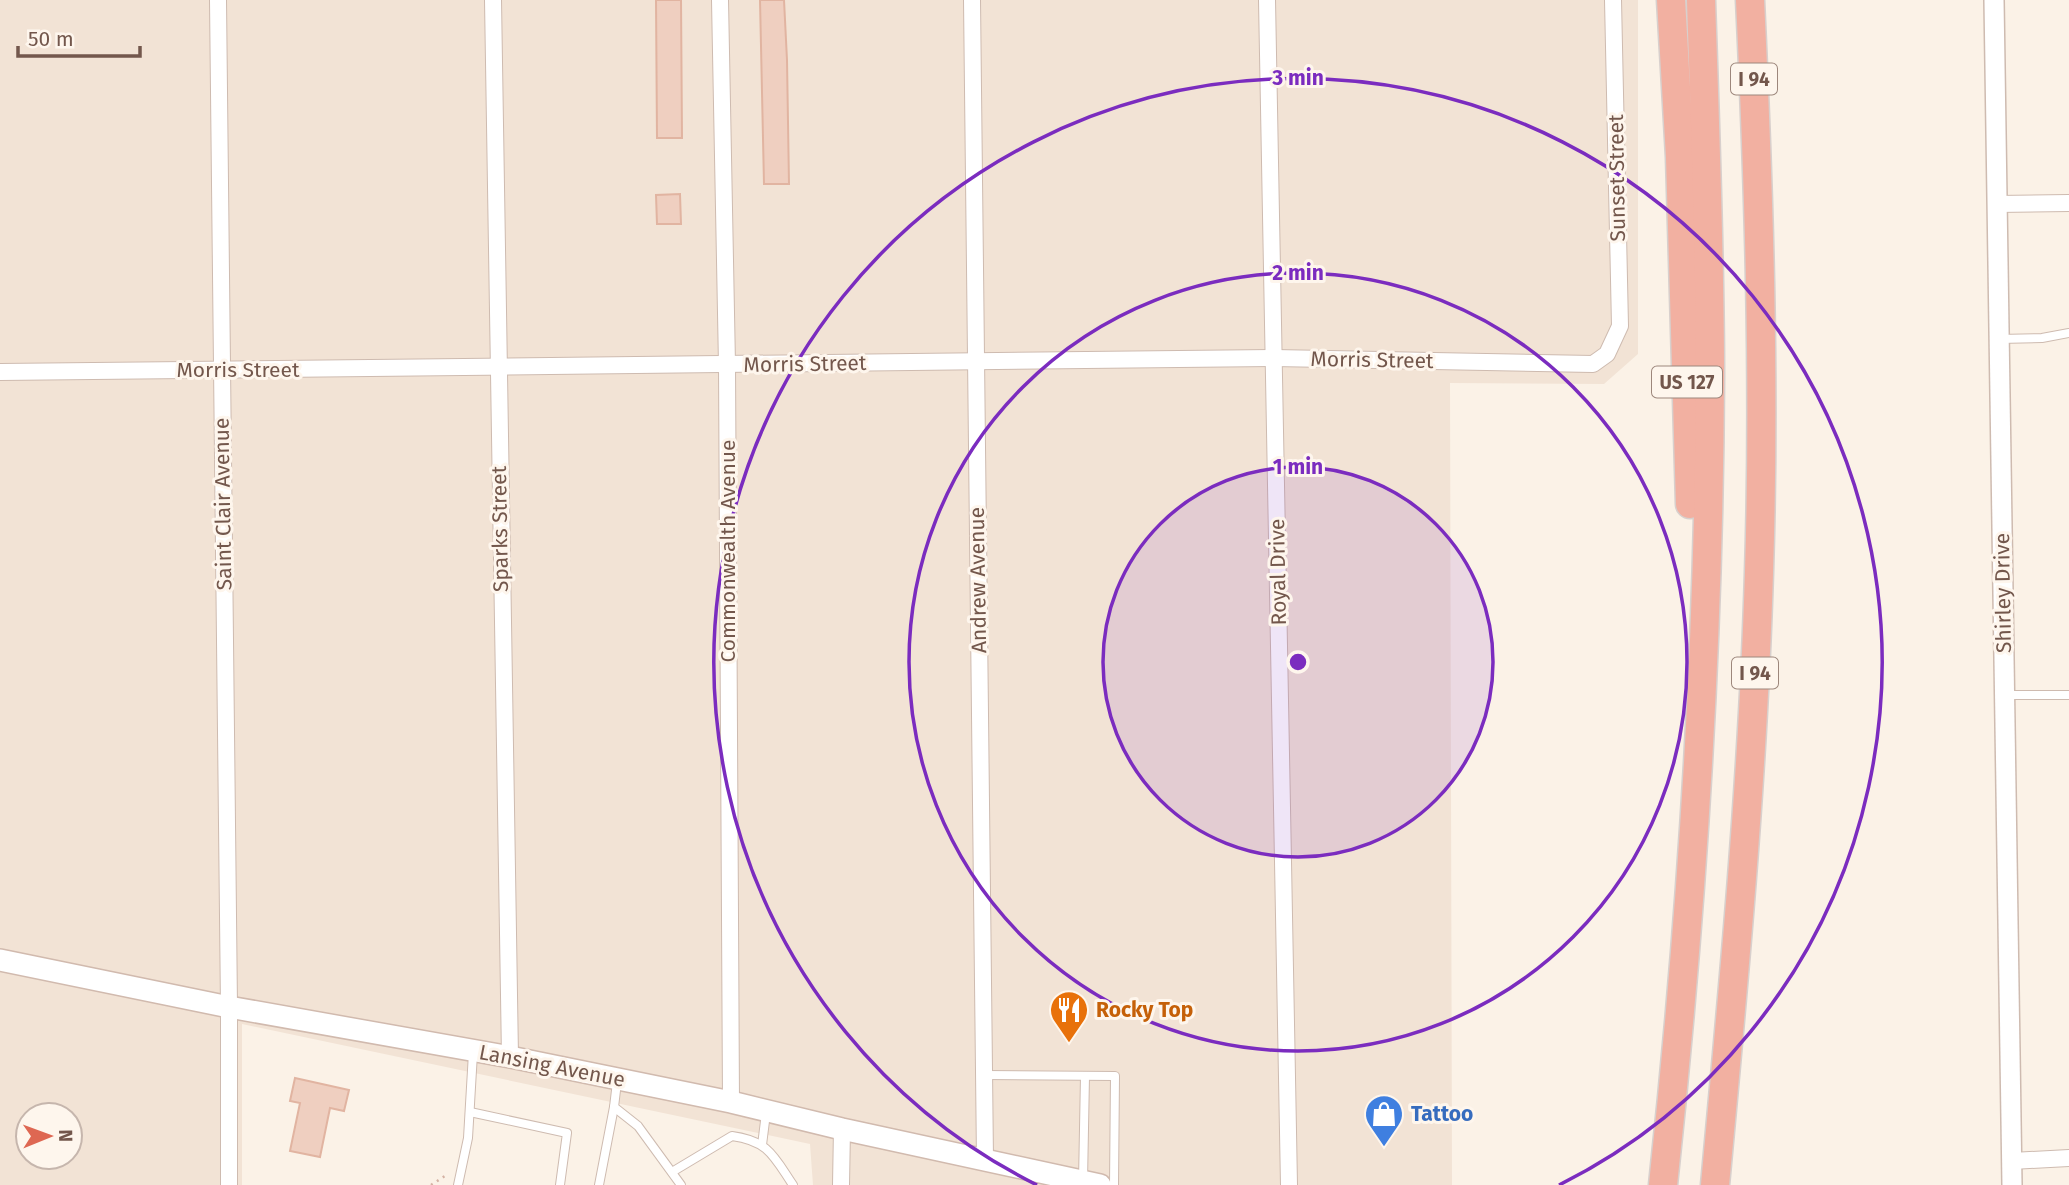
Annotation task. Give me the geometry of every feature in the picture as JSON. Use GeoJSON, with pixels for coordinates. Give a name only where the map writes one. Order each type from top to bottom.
{"type":"FeatureCollection","features":[{"type":"Feature","properties":{"kind":"highway","name":"US 127"},"geometry":{"type":"LineString","coordinates":[[1671,0],[1680,157],[1698,764]]}},
{"type":"Feature","properties":{"kind":"highway","name":"I 94"},"geometry":{"type":"LineString","coordinates":[[1663,1185],[1680,1009],[1698,764],[1706,597],[1710,385],[1701,0]]}},
{"type":"Feature","properties":{"kind":"highway","name":"I 94"},"geometry":{"type":"LineString","coordinates":[[1714,1185],[1742,881],[1759,574],[1758,159],[1750,0]]}},
{"type":"Feature","properties":{"kind":"highway"},"geometry":{"type":"LineString","coordinates":[[1758,159],[1760,0]]}},
{"type":"Feature","properties":{"kind":"main road","name":"Lansing Avenue"},"geometry":{"type":"LineString","coordinates":[[0,960],[229,1007],[473,1050],[731,1102],[1079,1182]]}},
{"type":"Feature","properties":{"kind":"street","name":"Saint Clair Avenue"},"geometry":{"type":"LineString","coordinates":[[218,0],[229,1185]]}},
{"type":"Feature","properties":{"kind":"street","name":"Sparks Street"},"geometry":{"type":"LineString","coordinates":[[493,0],[509,1057]]}},
{"type":"Feature","properties":{"kind":"street","name":"Commonwealth Avenue"},"geometry":{"type":"LineString","coordinates":[[720,0],[727,365],[731,1102]]}},
{"type":"Feature","properties":{"kind":"street","name":"Andrew Avenue"},"geometry":{"type":"LineString","coordinates":[[972,0],[985,1160]]}},
{"type":"Feature","properties":{"kind":"street","name":"Royal Drive"},"geometry":{"type":"LineString","coordinates":[[1267,0],[1289,1185]]}},
{"type":"Feature","properties":{"kind":"street","name":"Sunset Street"},"geometry":{"type":"LineString","coordinates":[[1606,354],[1620,326],[1613,0]]}},
{"type":"Feature","properties":{"kind":"street","name":"Shirley Drive"},"geometry":{"type":"LineString","coordinates":[[1994,0],[2012,1185]]}},
{"type":"Feature","properties":{"kind":"street"},"geometry":{"type":"LineString","coordinates":[[1997,204],[2069,204]]}},
{"type":"Feature","properties":{"kind":"street","name":"Morris Street"},"geometry":{"type":"LineString","coordinates":[[0,372],[1274,358],[1586,365],[1600,360],[1606,354]]}},
{"type":"Feature","properties":{"kind":"street"},"geometry":{"type":"LineString","coordinates":[[841,1185],[842,1129]]}},
{"type":"Feature","properties":{"kind":"street"},"geometry":{"type":"LineString","coordinates":[[2012,1161],[2069,1158]]}},
{"type":"Feature","properties":{"kind":"lane"},"geometry":{"type":"LineString","coordinates":[[1999,339],[2042,338],[2069,333]]}},
{"type":"Feature","properties":{"kind":"lane"},"geometry":{"type":"LineString","coordinates":[[2004,695],[2069,695]]}},
{"type":"Feature","properties":{"kind":"lane"},"geometry":{"type":"LineString","coordinates":[[458,1185],[468,1138],[473,1050]]}},
{"type":"Feature","properties":{"kind":"lane"},"geometry":{"type":"LineString","coordinates":[[984,1075],[1115,1076],[1114,1185]]}},
{"type":"Feature","properties":{"kind":"lane"},"geometry":{"type":"LineString","coordinates":[[1079,1182],[1085,1076]]}},
{"type":"Feature","properties":{"kind":"lane"},"geometry":{"type":"LineString","coordinates":[[599,1185],[617,1079]]}},
{"type":"Feature","properties":{"kind":"lane"},"geometry":{"type":"LineString","coordinates":[[614,1107],[638,1126],[681,1185]]}},
{"type":"Feature","properties":{"kind":"lane"},"geometry":{"type":"LineString","coordinates":[[762,1145],[766,1110]]}},
{"type":"Feature","properties":{"kind":"lane"},"geometry":{"type":"LineString","coordinates":[[470,1112],[567,1133],[559,1185]]}},
{"type":"Feature","properties":{"kind":"lane"},"geometry":{"type":"LineString","coordinates":[[672,1172],[732,1136],[768,1148],[793,1185]]}},
{"type":"Feature","properties":{"kind":"path"},"geometry":{"type":"LineString","coordinates":[[431,1185],[448,1174]]}},
{"type":"Feature","properties":{"kind":"shaded area"},"geometry":{"type":"Polygon","coordinates":[[[0,0],[1638,0],[1638,354],[1604,384],[1450,383],[1452,1185],[813,1185],[810,1144],[242,1024],[242,1185],[0,1185],[0,0]]]}},
{"type":"Feature","properties":{"kind":"building"},"geometry":{"type":"Polygon","coordinates":[[[656,0],[681,0],[682,138],[657,138],[656,0]]]}},
{"type":"Feature","properties":{"kind":"building"},"geometry":{"type":"Polygon","coordinates":[[[760,0],[784,0],[789,184],[764,184],[760,0]]]}},
{"type":"Feature","properties":{"kind":"building"},"geometry":{"type":"Polygon","coordinates":[[[680,194],[681,224],[657,224],[656,195],[680,194]]]}},
{"type":"Feature","properties":{"kind":"building"},"geometry":{"type":"Polygon","coordinates":[[[295,1078],[349,1090],[344,1111],[330,1108],[320,1157],[290,1151],[300,1103],[290,1101],[295,1078]]]}},
{"type":"Feature","properties":{"kind":"place","name":"Rocky Top"},"geometry":{"type":"Point","coordinates":[1069,1044]}},
{"type":"Feature","properties":{"kind":"place","name":"Tattoo"},"geometry":{"type":"Point","coordinates":[1384,1148]}}]}
